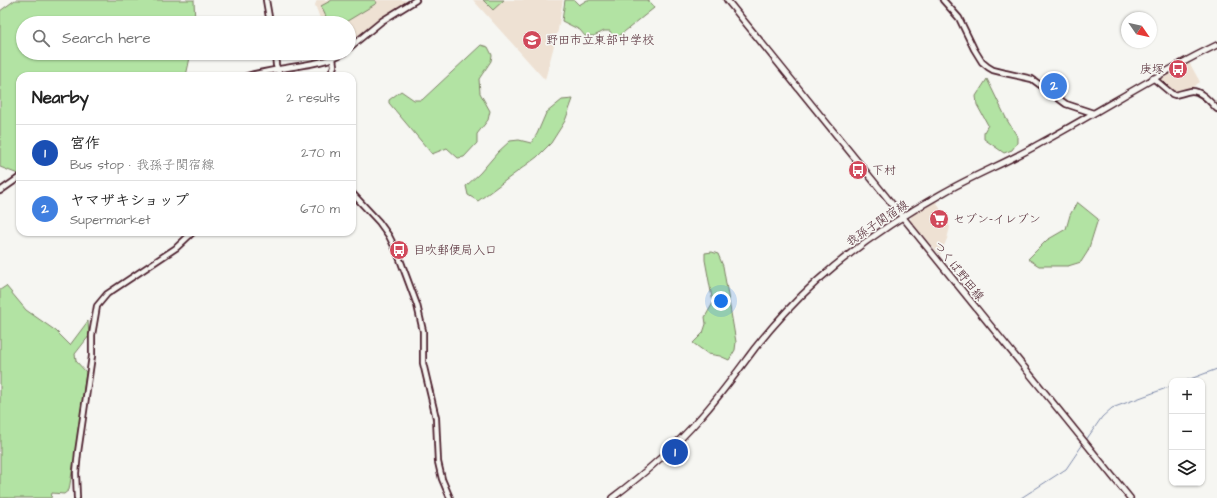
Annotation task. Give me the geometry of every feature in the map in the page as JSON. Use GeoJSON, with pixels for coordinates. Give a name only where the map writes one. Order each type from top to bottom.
{"type":"FeatureCollection","features":[{"type":"Feature","properties":{"kind":"main road","name":"つくば野田線"},"geometry":{"type":"LineString","coordinates":[[727,0],[1083,438],[1130,498]]}},
{"type":"Feature","properties":{"kind":"main road","name":"我孫子関宿線"},"geometry":{"type":"LineString","coordinates":[[612,498],[667,453],[687,433],[774,325],[816,282],[864,243],[902,216],[945,192],[1040,144],[1153,78],[1217,45]]}},
{"type":"Feature","properties":{"kind":"street"},"geometry":{"type":"LineString","coordinates":[[266,0],[269,16]]}},
{"type":"Feature","properties":{"kind":"street"},"geometry":{"type":"LineString","coordinates":[[356,42],[382,21],[416,0]]}},
{"type":"Feature","properties":{"kind":"street"},"geometry":{"type":"LineString","coordinates":[[943,0],[959,18],[974,49],[982,62],[988,67],[993,70],[1032,79],[1066,104],[1093,113]]}},
{"type":"Feature","properties":{"kind":"street"},"geometry":{"type":"LineString","coordinates":[[276,60],[279,72]]}},
{"type":"Feature","properties":{"kind":"street"},"geometry":{"type":"LineString","coordinates":[[265,72],[328,60]]}},
{"type":"Feature","properties":{"kind":"street"},"geometry":{"type":"LineString","coordinates":[[332,72],[334,66],[333,60]]}},
{"type":"Feature","properties":{"kind":"street"},"geometry":{"type":"LineString","coordinates":[[1153,78],[1175,95],[1192,91],[1198,93],[1217,109]]}},
{"type":"Feature","properties":{"kind":"street"},"geometry":{"type":"LineString","coordinates":[[0,191],[16,180]]}},
{"type":"Feature","properties":{"kind":"street"},"geometry":{"type":"LineString","coordinates":[[356,197],[389,236],[398,254],[417,305],[423,331],[423,363],[436,418],[438,462],[442,479],[450,498]]}},
{"type":"Feature","properties":{"kind":"street"},"geometry":{"type":"LineString","coordinates":[[77,498],[76,473],[78,452],[92,356],[92,335],[97,306],[106,294],[176,248],[189,236]]}},
{"type":"Feature","properties":{"kind":"shaded area"},"geometry":{"type":"Polygon","coordinates":[[[317,0],[405,0],[406,2],[381,18],[356,39],[356,16],[319,16],[315,5],[317,0]]]}},
{"type":"Feature","properties":{"kind":"shaded area","name":"野田市立東部中学校"},"geometry":{"type":"Polygon","coordinates":[[[473,0],[563,0],[558,30],[545,80],[473,0]]]}},
{"type":"Feature","properties":{"kind":"shaded area"},"geometry":{"type":"Polygon","coordinates":[[[1189,62],[1200,82],[1193,87],[1186,91],[1178,92],[1173,91],[1160,81],[1160,79],[1189,62]]]}},
{"type":"Feature","properties":{"kind":"shaded area"},"geometry":{"type":"Polygon","coordinates":[[[936,201],[950,227],[947,239],[940,255],[910,221],[912,214],[936,201]]]}},
{"type":"Feature","properties":{"kind":"green space"},"geometry":{"type":"Polygon","coordinates":[[[15,0],[194,0],[195,16],[16,16],[16,60],[189,60],[187,72],[16,72],[16,173],[0,167],[0,11],[15,0]]]}},
{"type":"Feature","properties":{"kind":"green space"},"geometry":{"type":"Polygon","coordinates":[[[332,0],[375,0],[377,3],[356,16],[326,16],[321,6],[332,0]]]}},
{"type":"Feature","properties":{"kind":"green space"},"geometry":{"type":"Polygon","coordinates":[[[483,0],[504,0],[493,10],[483,0]]]}},
{"type":"Feature","properties":{"kind":"green space"},"geometry":{"type":"Polygon","coordinates":[[[565,0],[574,0],[579,5],[587,0],[648,0],[654,8],[619,36],[613,38],[610,31],[604,31],[594,36],[585,36],[580,30],[562,21],[565,0]]]}},
{"type":"Feature","properties":{"kind":"green space"},"geometry":{"type":"Polygon","coordinates":[[[481,45],[488,47],[492,55],[491,61],[479,79],[480,93],[490,111],[488,120],[477,134],[477,143],[464,157],[458,158],[447,148],[432,154],[389,103],[389,100],[401,91],[414,100],[422,100],[481,45]]]}},
{"type":"Feature","properties":{"kind":"green space"},"geometry":{"type":"Polygon","coordinates":[[[987,79],[1007,120],[1017,136],[1017,143],[1012,150],[1004,153],[984,139],[984,132],[988,125],[977,105],[976,96],[987,79]]]}},
{"type":"Feature","properties":{"kind":"green space"},"geometry":{"type":"Polygon","coordinates":[[[573,99],[565,121],[551,143],[537,157],[478,201],[468,195],[466,186],[510,141],[519,140],[531,143],[537,134],[546,113],[562,100],[573,99]]]}},
{"type":"Feature","properties":{"kind":"green space"},"geometry":{"type":"Polygon","coordinates":[[[1077,202],[1098,219],[1088,251],[1081,262],[1068,266],[1039,266],[1028,259],[1047,240],[1066,229],[1070,215],[1077,202]]]}},
{"type":"Feature","properties":{"kind":"green space"},"geometry":{"type":"Polygon","coordinates":[[[712,252],[718,254],[723,266],[736,342],[735,350],[729,360],[720,356],[708,354],[693,343],[703,333],[706,324],[705,317],[713,303],[705,260],[705,253],[712,252]]]}},
{"type":"Feature","properties":{"kind":"green space"},"geometry":{"type":"Polygon","coordinates":[[[6,286],[26,310],[56,331],[70,345],[88,321],[89,336],[75,354],[76,361],[86,372],[77,443],[69,490],[64,494],[52,493],[51,498],[0,498],[0,290],[6,286]]]}},
{"type":"Feature","properties":{"kind":"waterway"},"geometry":{"type":"LineString","coordinates":[[1193,378],[1217,369]]}},
{"type":"Feature","properties":{"kind":"waterway"},"geometry":{"type":"LineString","coordinates":[[1086,440],[1102,417],[1112,408],[1169,387]]}},
{"type":"Feature","properties":{"kind":"waterway"},"geometry":{"type":"LineString","coordinates":[[1021,498],[1066,469],[1083,444]]}},
{"type":"Feature","properties":{"kind":"place","name":"野田市立東部中学校"},"geometry":{"type":"Point","coordinates":[532,40]}},
{"type":"Feature","properties":{"kind":"place","name":"庚塚"},"geometry":{"type":"Point","coordinates":[1178,69]}},
{"type":"Feature","properties":{"kind":"place","name":"ヤマザキショップ"},"geometry":{"type":"Point","coordinates":[1054,86]}},
{"type":"Feature","properties":{"kind":"place","name":"下村"},"geometry":{"type":"Point","coordinates":[858,170]}},
{"type":"Feature","properties":{"kind":"place","name":"セブン-イレブン"},"geometry":{"type":"Point","coordinates":[939,219]}},
{"type":"Feature","properties":{"kind":"place","name":"目吹郵便局入口"},"geometry":{"type":"Point","coordinates":[399,250]}},
{"type":"Feature","properties":{"kind":"place","name":"宮作"},"geometry":{"type":"Point","coordinates":[675,452]}}]}
